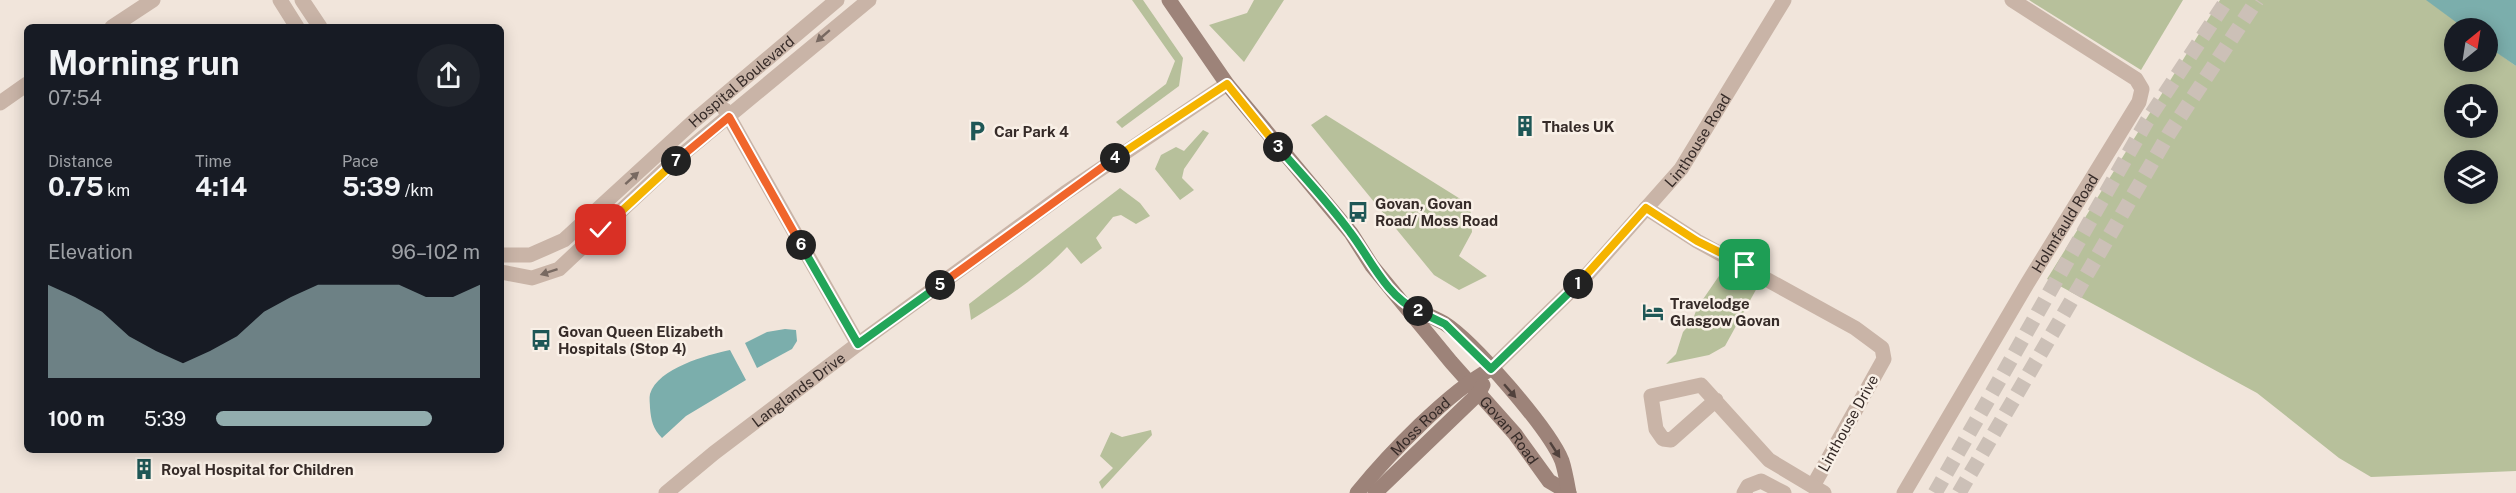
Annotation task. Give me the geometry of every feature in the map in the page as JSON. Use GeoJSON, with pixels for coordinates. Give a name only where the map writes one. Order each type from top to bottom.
{"type":"FeatureCollection","features":[{"type":"Feature","properties":{"kind":"street"},"geometry":{"type":"LineString","coordinates":[[117,24],[153,0]]}},
{"type":"Feature","properties":{"kind":"street"},"geometry":{"type":"LineString","coordinates":[[280,0],[295,24]]}},
{"type":"Feature","properties":{"kind":"street"},"geometry":{"type":"LineString","coordinates":[[302,0],[318,24]]}},
{"type":"Feature","properties":{"kind":"street","name":"Hospital Boulevard"},"geometry":{"type":"LineString","coordinates":[[504,255],[530,255],[564,240],[718,100],[837,0]]}},
{"type":"Feature","properties":{"kind":"street","name":"Hospital Boulevard"},"geometry":{"type":"LineString","coordinates":[[504,273],[532,278],[559,269],[672,163],[869,0]]}},
{"type":"Feature","properties":{"kind":"street","name":"Govan Road"},"geometry":{"type":"LineString","coordinates":[[1169,0],[1227,84],[1335,213],[1372,266],[1451,362],[1515,434],[1549,482],[1569,493]]}},
{"type":"Feature","properties":{"kind":"street","name":"Linthouse Road"},"geometry":{"type":"LineString","coordinates":[[1491,369],[1586,276],[1681,169],[1784,0]]}},
{"type":"Feature","properties":{"kind":"street","name":"Holmfauld Road"},"geometry":{"type":"LineString","coordinates":[[1904,493],[2027,284],[2139,102],[2142,89],[2136,79],[2012,0]]}},
{"type":"Feature","properties":{"kind":"street","name":"Langlands Drive"},"geometry":{"type":"LineString","coordinates":[[666,493],[714,453],[858,344],[1084,180],[1227,84]]}},
{"type":"Feature","properties":{"kind":"street"},"geometry":{"type":"LineString","coordinates":[[0,103],[24,86]]}},
{"type":"Feature","properties":{"kind":"street"},"geometry":{"type":"LineString","coordinates":[[718,100],[858,344]]}},
{"type":"Feature","properties":{"kind":"street","name":"Linthouse Drive"},"geometry":{"type":"LineString","coordinates":[[1646,208],[1697,241],[1855,328],[1882,348],[1884,359],[1818,489],[1769,460],[1716,400]]}},
{"type":"Feature","properties":{"kind":"street"},"geometry":{"type":"LineString","coordinates":[[1406,305],[1445,324],[1491,369],[1529,413],[1562,460],[1569,493]]}},
{"type":"Feature","properties":{"kind":"street"},"geometry":{"type":"LineString","coordinates":[[1375,493],[1479,393],[1491,369]]}},
{"type":"Feature","properties":{"kind":"street","name":"Moss Road"},"geometry":{"type":"LineString","coordinates":[[1357,493],[1373,474],[1468,381],[1491,369]]}},
{"type":"Feature","properties":{"kind":"street"},"geometry":{"type":"LineString","coordinates":[[1744,493],[1748,486],[1761,481],[1784,493]]}},
{"type":"Feature","properties":{"kind":"green space"},"geometry":{"type":"Polygon","coordinates":[[[1132,0],[1143,0],[1183,58],[1179,86],[1122,128],[1116,122],[1166,84],[1175,61],[1132,0]]]}},
{"type":"Feature","properties":{"kind":"green space"},"geometry":{"type":"Polygon","coordinates":[[[1254,0],[1284,0],[1244,62],[1209,25],[1247,13],[1254,0]]]}},
{"type":"Feature","properties":{"kind":"green space"},"geometry":{"type":"Polygon","coordinates":[[[2029,0],[2183,0],[2141,70],[2029,0]]]}},
{"type":"Feature","properties":{"kind":"green space"},"geometry":{"type":"Polygon","coordinates":[[[2220,0],[2427,0],[2451,18],[2444,18],[2444,72],[2498,72],[2498,53],[2516,66],[2516,471],[2371,477],[2339,458],[2257,393],[2047,279],[2220,0]]]}},
{"type":"Feature","properties":{"kind":"green space"},"geometry":{"type":"Polygon","coordinates":[[[1326,115],[1470,205],[1472,232],[1459,256],[1487,276],[1459,290],[1434,275],[1311,125],[1326,115]]]}},
{"type":"Feature","properties":{"kind":"green space"},"geometry":{"type":"Polygon","coordinates":[[[1203,130],[1209,133],[1184,169],[1182,178],[1194,190],[1180,200],[1155,169],[1161,155],[1176,147],[1184,151],[1203,130]]]}},
{"type":"Feature","properties":{"kind":"green space"},"geometry":{"type":"Polygon","coordinates":[[[1120,188],[1140,203],[1150,216],[1136,224],[1121,215],[1113,217],[1096,238],[1102,248],[1081,264],[1067,247],[1033,278],[971,320],[969,304],[1120,188]]]}},
{"type":"Feature","properties":{"kind":"green space"},"geometry":{"type":"Polygon","coordinates":[[[1722,268],[1758,286],[1725,346],[1709,355],[1666,364],[1676,354],[1683,332],[1692,322],[1697,308],[1721,273],[1722,268]]]}},
{"type":"Feature","properties":{"kind":"green space"},"geometry":{"type":"Polygon","coordinates":[[[1151,430],[1152,435],[1102,489],[1099,482],[1113,468],[1100,456],[1111,432],[1122,437],[1151,430]]]}},
{"type":"Feature","properties":{"kind":"water"},"geometry":{"type":"Polygon","coordinates":[[[2426,0],[2516,0],[2516,66],[2498,54],[2498,18],[2450,18],[2426,0]]]}},
{"type":"Feature","properties":{"kind":"water"},"geometry":{"type":"Polygon","coordinates":[[[796,330],[797,341],[792,349],[757,368],[745,343],[767,332],[796,330]]]}},
{"type":"Feature","properties":{"kind":"water"},"geometry":{"type":"Polygon","coordinates":[[[730,350],[746,380],[686,416],[662,438],[655,428],[650,412],[650,396],[655,385],[684,364],[730,350]]]}},
{"type":"Feature","properties":{"kind":"tunnel"},"geometry":{"type":"LineString","coordinates":[[1935,493],[2147,121],[2227,0]]}},
{"type":"Feature","properties":{"kind":"tunnel"},"geometry":{"type":"LineString","coordinates":[[1959,493],[2170,132],[2257,0]]}},
{"type":"Feature","properties":{"kind":"place","name":"Thales UK"},"geometry":{"type":"Point","coordinates":[1525,126]}},
{"type":"Feature","properties":{"kind":"place","name":"Car Park 4"},"geometry":{"type":"Point","coordinates":[977,131]}},
{"type":"Feature","properties":{"kind":"place","name":"Govan, Govan Road/ Moss Road"},"geometry":{"type":"Point","coordinates":[1358,212]}},
{"type":"Feature","properties":{"kind":"place","name":"Travelodge Glasgow Govan"},"geometry":{"type":"Point","coordinates":[1653,312]}},
{"type":"Feature","properties":{"kind":"place","name":"Govan Queen Elizabeth Hospitals (Stop 4)"},"geometry":{"type":"Point","coordinates":[541,340]}},
{"type":"Feature","properties":{"kind":"place","name":"Royal Hospital for Children"},"geometry":{"type":"Point","coordinates":[144,469]}},
{"type":"Feature","properties":{"kind":"route"},"geometry":{"type":"LineString","coordinates":[[601,230],[672,163],[729,117],[858,344],[884,328],[1065,193],[1227,84],[1335,213],[1372,266],[1406,305],[1445,324],[1491,369],[1586,276],[1646,208],[1697,241],[1745,265]]}}]}
